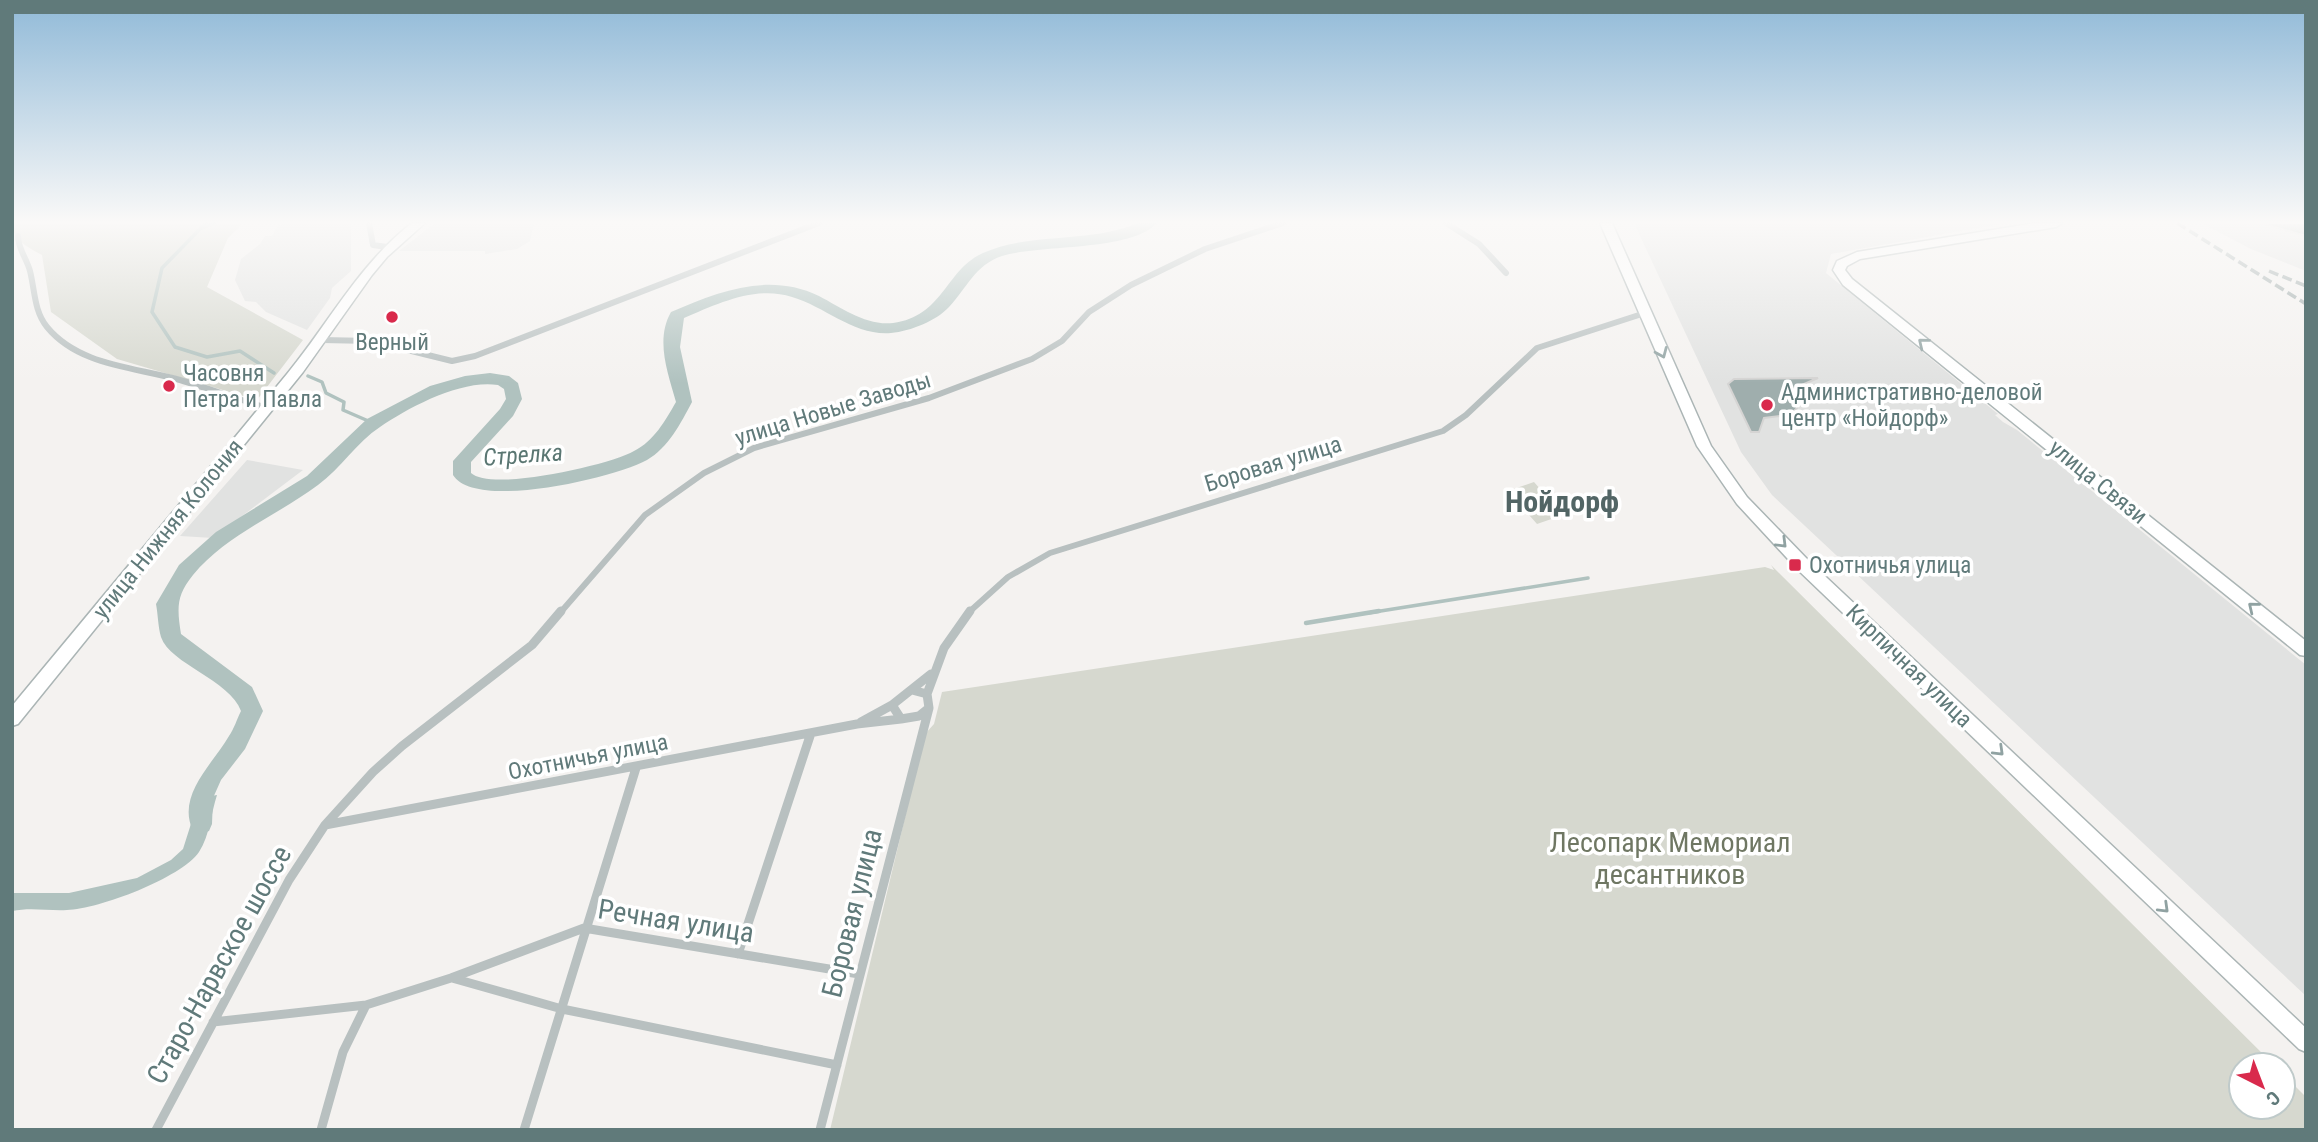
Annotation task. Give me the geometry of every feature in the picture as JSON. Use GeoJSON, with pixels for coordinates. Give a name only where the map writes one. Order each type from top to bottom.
{"type":"FeatureCollection","features":[{"type":"Feature","properties":{"kind":"street"},"geometry":{"type":"LineString","coordinates":[[31,276],[36,307],[47,327],[65,343],[107,364],[179,380],[267,408]]}},
{"type":"Feature","properties":{"kind":"street","name":"улица Нижняя Колония"},"geometry":{"type":"LineString","coordinates":[[12,719],[322,340],[364,276]]}},
{"type":"Feature","properties":{"kind":"street"},"geometry":{"type":"LineString","coordinates":[[322,340],[371,341],[452,361],[475,356],[681,276]]}},
{"type":"Feature","properties":{"kind":"street","name":"улица Новые Заводы"},"geometry":{"type":"LineString","coordinates":[[325,825],[373,772],[402,746],[532,645],[645,514],[704,473],[766,444],[876,415],[1013,368],[1049,350],[1089,312],[1148,276]]}},
{"type":"Feature","properties":{"kind":"street","name":"Кирпичная улица"},"geometry":{"type":"LineString","coordinates":[[1629,276],[1706,453],[1746,506],[1874,633],[2306,1042]]}},
{"type":"Feature","properties":{"kind":"street","name":"улица Связи"},"geometry":{"type":"LineString","coordinates":[[1843,276],[2306,650]]}},
{"type":"Feature","properties":{"kind":"street","name":"Боровая улица"},"geometry":{"type":"LineString","coordinates":[[927,694],[932,673],[969,611],[1002,580],[1036,559],[1443,431],[1466,415],[1537,348],[1645,313]]}},
{"type":"Feature","properties":{"kind":"street","name":"Боровая улица"},"geometry":{"type":"LineString","coordinates":[[892,705],[932,673]]}},
{"type":"Feature","properties":{"kind":"street"},"geometry":{"type":"LineString","coordinates":[[892,705],[906,719],[919,716],[929,708],[927,694],[912,690]]}},
{"type":"Feature","properties":{"kind":"street","name":"Охотничья улица"},"geometry":{"type":"LineString","coordinates":[[858,724],[892,705]]}},
{"type":"Feature","properties":{"kind":"street","name":"Боровая улица"},"geometry":{"type":"LineString","coordinates":[[820,1130],[929,708]]}},
{"type":"Feature","properties":{"kind":"street","name":"Охотничья улица"},"geometry":{"type":"LineString","coordinates":[[325,825],[858,724],[906,719],[924,724]]}},
{"type":"Feature","properties":{"kind":"street"},"geometry":{"type":"LineString","coordinates":[[738,954],[811,733]]}},
{"type":"Feature","properties":{"kind":"street"},"geometry":{"type":"LineString","coordinates":[[524,1130],[584,928],[636,768]]}},
{"type":"Feature","properties":{"kind":"street","name":"Старо-Нарвское шоссе"},"geometry":{"type":"LineString","coordinates":[[156,1130],[289,880],[325,825]]}},
{"type":"Feature","properties":{"kind":"street","name":"Речная улица"},"geometry":{"type":"LineString","coordinates":[[213,1022],[366,1005],[451,978],[584,928],[859,974]]}},
{"type":"Feature","properties":{"kind":"street"},"geometry":{"type":"LineString","coordinates":[[451,978],[562,1009],[837,1065]]}},
{"type":"Feature","properties":{"kind":"street"},"geometry":{"type":"LineString","coordinates":[[321,1130],[343,1052],[366,1005]]}},
{"type":"Feature","properties":{"kind":"shaded area"},"geometry":{"type":"Polygon","coordinates":[[[236,276],[345,276],[332,288],[330,298],[307,330],[266,312],[256,302],[245,301],[235,280],[236,276]]]}},
{"type":"Feature","properties":{"kind":"shaded area"},"geometry":{"type":"Polygon","coordinates":[[[1659,276],[1830,276],[1998,414],[1995,415],[2003,422],[2017,430],[2306,665],[2306,996],[1772,495],[1741,452],[1659,276]]]}},
{"type":"Feature","properties":{"kind":"shaded area"},"geometry":{"type":"Polygon","coordinates":[[[247,460],[303,470],[213,538],[180,536],[247,460]]]}},
{"type":"Feature","properties":{"kind":"shaded area"},"geometry":{"type":"Polygon","coordinates":[[[217,795],[208,831],[199,852],[189,862],[158,882],[118,898],[81,908],[12,911],[12,893],[69,893],[137,878],[171,860],[183,849],[196,808],[194,799],[217,795]]]}},
{"type":"Feature","properties":{"kind":"green space"},"geometry":{"type":"Polygon","coordinates":[[[45,276],[212,276],[207,287],[303,340],[257,400],[117,359],[51,312],[45,276]]]}},
{"type":"Feature","properties":{"kind":"green space"},"geometry":{"type":"Polygon","coordinates":[[[1534,482],[1563,515],[1537,524],[1508,491],[1534,482]]]}},
{"type":"Feature","properties":{"kind":"green space","name":"Лесопарк Мемориал десантников"},"geometry":{"type":"Polygon","coordinates":[[[1771,565],[2260,1051],[2227,1051],[2227,1121],[2297,1121],[2297,1088],[2306,1097],[2306,1130],[830,1130],[925,734],[934,724],[942,692],[1765,567],[1774,570],[1771,565]]]}},
{"type":"Feature","properties":{"kind":"building","name":"Административно-деловой центр «Нойдорф»"},"geometry":{"type":"Polygon","coordinates":[[[1818,378],[1795,388],[1797,408],[1789,415],[1764,418],[1759,432],[1751,432],[1728,384],[1734,379],[1818,378]]]}},
{"type":"Feature","properties":{"kind":"waterway"},"geometry":{"type":"LineString","coordinates":[[160,276],[152,312],[175,347],[207,357],[240,351],[274,373]]}},
{"type":"Feature","properties":{"kind":"waterway","name":"Стрелка"},"geometry":{"type":"LineString","coordinates":[[201,824],[202,798],[212,775],[237,743],[252,711],[245,693],[191,655],[171,637],[166,604],[186,570],[223,537],[313,480],[373,423],[436,390],[465,381],[490,378],[503,380],[512,387],[514,399],[507,412],[462,461],[462,475],[469,481],[504,486],[555,480],[607,468],[627,462],[647,451],[671,425],[684,402],[671,347],[677,315],[725,296],[759,289],[776,289],[810,298],[868,325],[889,328],[919,320],[941,307],[964,276]]}},
{"type":"Feature","properties":{"kind":"waterway"},"geometry":{"type":"LineString","coordinates":[[308,376],[322,382],[326,393],[344,402],[343,410],[373,423]]}},
{"type":"Feature","properties":{"kind":"waterway"},"geometry":{"type":"LineString","coordinates":[[1368,613],[1588,578]]}},
{"type":"Feature","properties":{"kind":"waterway"},"geometry":{"type":"LineString","coordinates":[[1306,623],[1379,611]]}},
{"type":"Feature","properties":{"kind":"railway"},"geometry":{"type":"LineString","coordinates":[[2262,276],[2306,304]]}},
{"type":"Feature","properties":{"kind":"railway"},"geometry":{"type":"LineString","coordinates":[[2282,276],[2306,286]]}},
{"type":"Feature","properties":{"kind":"place","name":"Верный"},"geometry":{"type":"Point","coordinates":[392,317]}},
{"type":"Feature","properties":{"kind":"place","name":"Часовня Петра и Павла"},"geometry":{"type":"Point","coordinates":[169,386]}},
{"type":"Feature","properties":{"kind":"place","name":"Административно-деловой центр «Нойдорф»"},"geometry":{"type":"Point","coordinates":[1767,405]}},
{"type":"Feature","properties":{"kind":"place","name":"Охотничья улица"},"geometry":{"type":"Point","coordinates":[1795,565]}},
{"type":"Feature","properties":{"kind":"district","name":"Нойдорф"},"geometry":{"type":"Point","coordinates":[1562,501]}}]}
